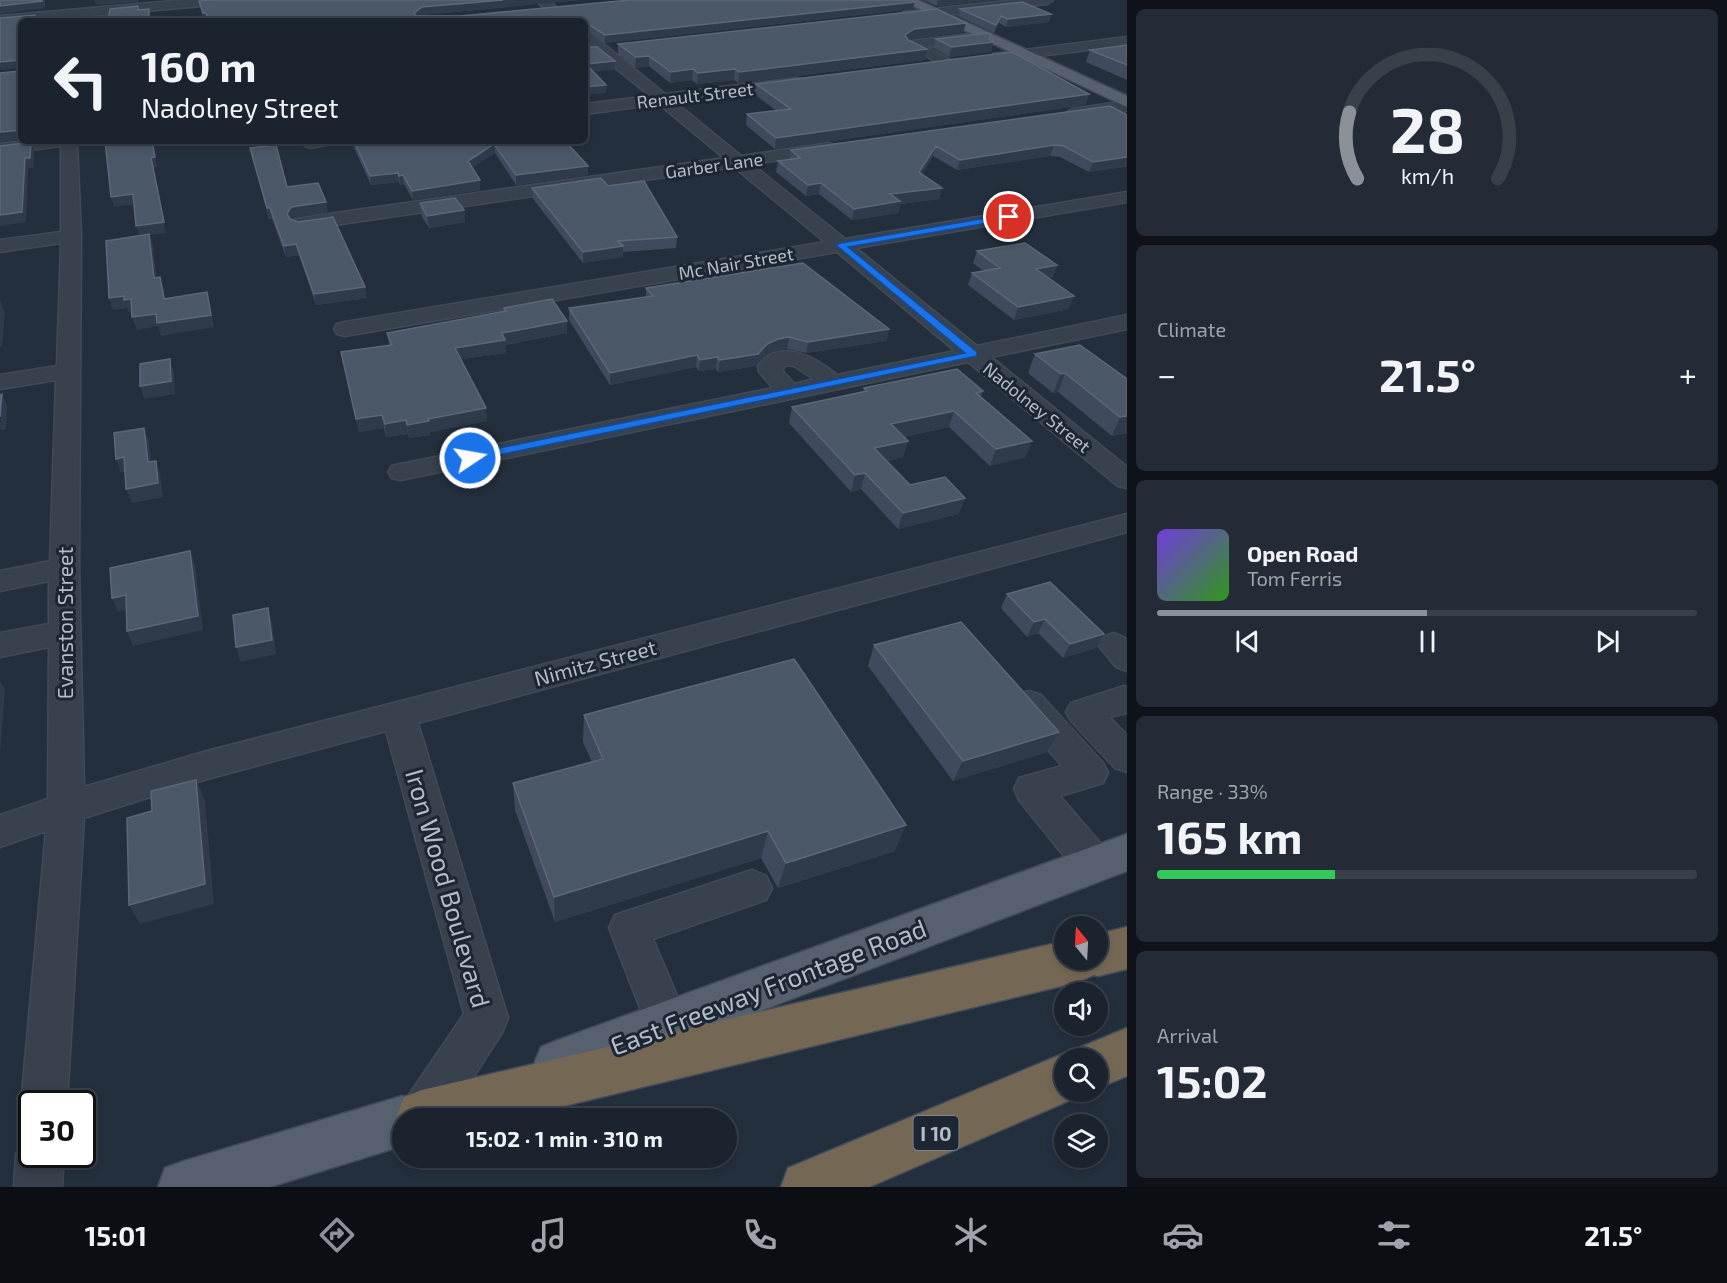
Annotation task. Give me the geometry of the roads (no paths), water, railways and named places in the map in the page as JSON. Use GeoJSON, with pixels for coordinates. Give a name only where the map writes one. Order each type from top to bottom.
{"type":"FeatureCollection","features":[{"type":"Feature","properties":{"kind":"highway"},"geometry":{"type":"LineString","coordinates":[[1108,953],[1127,948]]}},
{"type":"Feature","properties":{"kind":"highway"},"geometry":{"type":"LineString","coordinates":[[453,1108],[1054,966]]}},
{"type":"Feature","properties":{"kind":"highway"},"geometry":{"type":"LineString","coordinates":[[1108,1060],[1127,1052]]}},
{"type":"Feature","properties":{"kind":"highway","name":"I 10"},"geometry":{"type":"LineString","coordinates":[[807,1187],[1054,1083]]}},
{"type":"Feature","properties":{"kind":"main road"},"geometry":{"type":"LineString","coordinates":[[911,2],[1127,104]]}},
{"type":"Feature","properties":{"kind":"main road","name":"East Freeway Frontage Road"},"geometry":{"type":"LineString","coordinates":[[438,1108],[1110,858]]}},
{"type":"Feature","properties":{"kind":"main road","name":"East Freeway Frontage Road"},"geometry":{"type":"LineString","coordinates":[[184,1187],[392,1124]]}},
{"type":"Feature","properties":{"kind":"street"},"geometry":{"type":"LineString","coordinates":[[68,0],[68,17]]}},
{"type":"Feature","properties":{"kind":"street"},"geometry":{"type":"LineString","coordinates":[[45,18],[216,0]]}},
{"type":"Feature","properties":{"kind":"street"},"geometry":{"type":"LineString","coordinates":[[541,0],[563,18]]}},
{"type":"Feature","properties":{"kind":"street"},"geometry":{"type":"LineString","coordinates":[[911,2],[890,12],[934,12],[1047,0]]}},
{"type":"Feature","properties":{"kind":"street"},"geometry":{"type":"LineString","coordinates":[[178,18],[180,4]]}},
{"type":"Feature","properties":{"kind":"street"},"geometry":{"type":"LineString","coordinates":[[528,11],[574,6]]}},
{"type":"Feature","properties":{"kind":"street"},"geometry":{"type":"LineString","coordinates":[[0,20],[18,19]]}},
{"type":"Feature","properties":{"kind":"street"},"geometry":{"type":"LineString","coordinates":[[920,67],[953,63],[912,45],[985,36]]}},
{"type":"Feature","properties":{"kind":"street"},"geometry":{"type":"LineString","coordinates":[[980,60],[1127,42]]}},
{"type":"Feature","properties":{"kind":"street"},"geometry":{"type":"LineString","coordinates":[[593,50],[624,47]]}},
{"type":"Feature","properties":{"kind":"street","name":"Nadolney Street"},"geometry":{"type":"LineString","coordinates":[[593,50],[662,99],[1127,480]]}},
{"type":"Feature","properties":{"kind":"street","name":"Renault Street"},"geometry":{"type":"LineString","coordinates":[[588,109],[814,80]]}},
{"type":"Feature","properties":{"kind":"street"},"geometry":{"type":"LineString","coordinates":[[1061,115],[1127,104]]}},
{"type":"Feature","properties":{"kind":"street"},"geometry":{"type":"LineString","coordinates":[[0,149],[42,144]]}},
{"type":"Feature","properties":{"kind":"street","name":"Evanston Street"},"geometry":{"type":"LineString","coordinates":[[45,1090],[66,808],[64,568],[71,236],[67,144]]}},
{"type":"Feature","properties":{"kind":"street","name":"Garber Lane"},"geometry":{"type":"LineString","coordinates":[[300,224],[842,146]]}},
{"type":"Feature","properties":{"kind":"street","name":"Mc Nair Street"},"geometry":{"type":"LineString","coordinates":[[345,329],[692,271],[704,283],[719,283],[722,281],[712,267],[1127,197]]}},
{"type":"Feature","properties":{"kind":"street"},"geometry":{"type":"LineString","coordinates":[[0,246],[71,236]]}},
{"type":"Feature","properties":{"kind":"street"},"geometry":{"type":"LineString","coordinates":[[401,472],[1127,322]]}},
{"type":"Feature","properties":{"kind":"street"},"geometry":{"type":"LineString","coordinates":[[789,392],[771,372],[770,366],[774,361],[783,358],[803,362],[819,371],[832,383]]}},
{"type":"Feature","properties":{"kind":"street"},"geometry":{"type":"LineString","coordinates":[[0,382],[69,371]]}},
{"type":"Feature","properties":{"kind":"street","name":"Nimitz Street"},"geometry":{"type":"LineString","coordinates":[[0,831],[66,808],[207,765],[1127,523]]}},
{"type":"Feature","properties":{"kind":"street"},"geometry":{"type":"LineString","coordinates":[[0,581],[64,568]]}},
{"type":"Feature","properties":{"kind":"street"},"geometry":{"type":"LineString","coordinates":[[0,645],[64,633]]}},
{"type":"Feature","properties":{"kind":"street"},"geometry":{"type":"LineString","coordinates":[[1011,684],[1090,773],[1032,789],[1110,858]]}},
{"type":"Feature","properties":{"kind":"street"},"geometry":{"type":"LineString","coordinates":[[1127,700],[1083,712],[1127,758]]}},
{"type":"Feature","properties":{"kind":"street","name":"Iron Wood Boulevard"},"geometry":{"type":"LineString","coordinates":[[398,714],[488,1018],[419,1108]]}},
{"type":"Feature","properties":{"kind":"street"},"geometry":{"type":"LineString","coordinates":[[667,1024],[629,928],[752,888]]}},
{"type":"Feature","properties":{"kind":"street"},"geometry":{"type":"LineString","coordinates":[[38,1187],[39,1168]]}}]}
